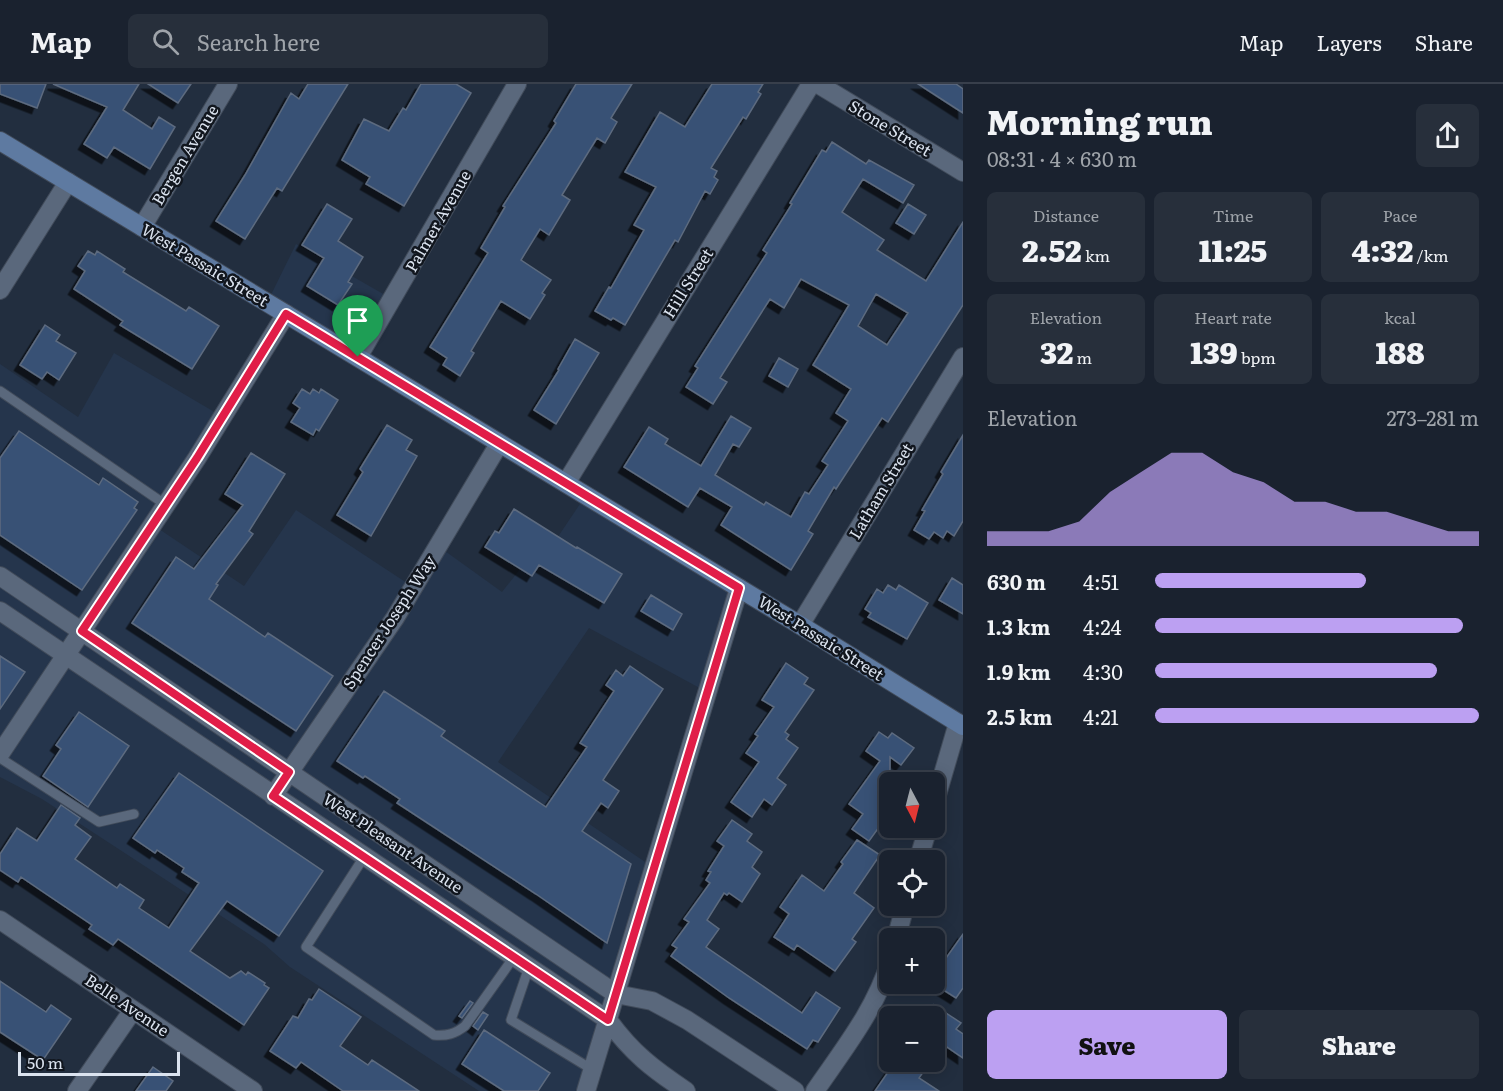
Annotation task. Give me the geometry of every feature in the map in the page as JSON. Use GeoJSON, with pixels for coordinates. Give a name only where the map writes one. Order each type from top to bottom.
{"type":"FeatureCollection","features":[{"type":"Feature","properties":{"kind":"main road","name":"West Passaic Street"},"geometry":{"type":"LineString","coordinates":[[0,141],[800,625],[960,725]]}},
{"type":"Feature","properties":{"kind":"street","name":"Bergen Avenue"},"geometry":{"type":"LineString","coordinates":[[142,227],[228,84]]}},
{"type":"Feature","properties":{"kind":"street","name":"Palmer Avenue"},"geometry":{"type":"LineString","coordinates":[[358,357],[517,84]]}},
{"type":"Feature","properties":{"kind":"street","name":"Hill Street"},"geometry":{"type":"LineString","coordinates":[[566,483],[811,84]]}},
{"type":"Feature","properties":{"kind":"street","name":"Stone Street"},"geometry":{"type":"LineString","coordinates":[[818,84],[963,172]]}},
{"type":"Feature","properties":{"kind":"street"},"geometry":{"type":"LineString","coordinates":[[0,290],[68,182]]}},
{"type":"Feature","properties":{"kind":"street"},"geometry":{"type":"LineString","coordinates":[[0,756],[197,458],[286,314]]}},
{"type":"Feature","properties":{"kind":"street","name":"Latham Street"},"geometry":{"type":"LineString","coordinates":[[800,625],[963,357]]}},
{"type":"Feature","properties":{"kind":"street","name":"Spencer Joseph Way"},"geometry":{"type":"LineString","coordinates":[[273,796],[395,618],[499,444]]}},
{"type":"Feature","properties":{"kind":"street","name":"West Pleasant Avenue"},"geometry":{"type":"LineString","coordinates":[[0,576],[616,994],[652,1001],[687,1020],[795,1091]]}},
{"type":"Feature","properties":{"kind":"street"},"geometry":{"type":"LineString","coordinates":[[586,1091],[739,588]]}},
{"type":"Feature","properties":{"kind":"street","name":"West Pleasant Avenue"},"geometry":{"type":"LineString","coordinates":[[0,611],[608,1020],[625,1043],[649,1066],[686,1091]]}},
{"type":"Feature","properties":{"kind":"street"},"geometry":{"type":"LineString","coordinates":[[945,772],[960,725]]}},
{"type":"Feature","properties":{"kind":"street","name":"Belle Avenue"},"geometry":{"type":"LineString","coordinates":[[0,920],[253,1091]]}},
{"type":"Feature","properties":{"kind":"street"},"geometry":{"type":"LineString","coordinates":[[815,1091],[864,1018],[879,987]]}},
{"type":"Feature","properties":{"kind":"street"},"geometry":{"type":"LineString","coordinates":[[77,1091],[133,1010]]}},
{"type":"Feature","properties":{"kind":"lane"},"geometry":{"type":"LineString","coordinates":[[0,391],[166,505]]}},
{"type":"Feature","properties":{"kind":"lane"},"geometry":{"type":"LineString","coordinates":[[0,756],[99,822],[134,814]]}},
{"type":"Feature","properties":{"kind":"lane"},"geometry":{"type":"LineString","coordinates":[[364,857],[306,947],[434,1035],[456,1033],[465,1026],[522,962]]}},
{"type":"Feature","properties":{"kind":"lane"},"geometry":{"type":"LineString","coordinates":[[522,962],[511,1020],[593,1070]]}},
{"type":"Feature","properties":{"kind":"shaded area"},"geometry":{"type":"Polygon","coordinates":[[[296,244],[392,299],[358,357],[267,303],[296,244]]]}},
{"type":"Feature","properties":{"kind":"shaded area"},"geometry":{"type":"Polygon","coordinates":[[[114,353],[223,417],[153,525],[244,586],[296,510],[413,587],[438,546],[502,592],[528,559],[539,565],[586,495],[739,588],[707,692],[589,628],[498,762],[654,868],[586,1091],[479,1091],[290,967],[264,944],[42,799],[0,777],[0,364],[78,417],[114,353]]]}},
{"type":"Feature","properties":{"kind":"building"},"geometry":{"type":"Polygon","coordinates":[[[0,84],[46,84],[37,108],[0,94],[0,84]]]}},
{"type":"Feature","properties":{"kind":"building"},"geometry":{"type":"Polygon","coordinates":[[[53,84],[139,84],[123,110],[152,129],[159,117],[175,127],[150,169],[114,147],[107,158],[84,144],[107,107],[53,84]]]}},
{"type":"Feature","properties":{"kind":"building"},"geometry":{"type":"Polygon","coordinates":[[[148,84],[191,84],[178,103],[148,84]]]}},
{"type":"Feature","properties":{"kind":"building"},"geometry":{"type":"Polygon","coordinates":[[[308,84],[348,84],[282,191],[277,188],[245,239],[216,221],[291,93],[299,99],[308,84]]]}},
{"type":"Feature","properties":{"kind":"building"},"geometry":{"type":"Polygon","coordinates":[[[421,84],[456,84],[471,93],[404,206],[366,184],[370,177],[342,160],[364,119],[389,131],[403,108],[406,110],[421,84]]]}},
{"type":"Feature","properties":{"kind":"building"},"geometry":{"type":"Polygon","coordinates":[[[576,84],[632,84],[611,118],[617,122],[605,143],[597,138],[562,195],[570,200],[549,235],[540,229],[521,260],[551,280],[542,293],[545,295],[530,319],[501,301],[471,351],[474,353],[460,376],[443,365],[447,358],[430,347],[488,253],[481,248],[505,207],[503,206],[556,123],[554,121],[576,84]]]}},
{"type":"Feature","properties":{"kind":"building"},"geometry":{"type":"Polygon","coordinates":[[[712,84],[763,84],[758,92],[761,94],[746,119],[743,117],[711,168],[717,171],[714,177],[718,180],[710,194],[705,191],[678,242],[675,240],[625,325],[613,318],[611,320],[595,311],[644,230],[634,225],[656,187],[625,172],[660,112],[685,127],[712,84]]]}},
{"type":"Feature","properties":{"kind":"building"},"geometry":{"type":"Polygon","coordinates":[[[918,84],[956,84],[963,89],[963,113],[918,84]]]}},
{"type":"Feature","properties":{"kind":"building"},"geometry":{"type":"Polygon","coordinates":[[[832,142],[866,164],[869,160],[914,185],[903,203],[863,179],[842,212],[884,240],[877,250],[926,281],[963,222],[963,305],[888,422],[882,418],[836,489],[834,487],[808,531],[813,534],[791,570],[721,525],[732,507],[700,488],[688,507],[624,467],[649,427],[668,439],[665,444],[701,466],[731,416],[751,428],[739,447],[733,444],[715,475],[764,505],[766,502],[791,517],[805,492],[809,494],[828,465],[822,461],[848,421],[836,413],[851,389],[813,365],[849,305],[801,279],[784,308],[770,299],[720,378],[727,382],[713,404],[686,387],[698,368],[695,366],[767,253],[763,250],[792,204],[790,203],[822,150],[826,152],[832,142]],[[876,294],[858,326],[887,345],[908,313],[876,294]]]}},
{"type":"Feature","properties":{"kind":"building"},"geometry":{"type":"Polygon","coordinates":[[[327,204],[352,219],[338,241],[363,257],[348,282],[352,284],[338,305],[307,286],[324,258],[302,245],[327,204]]]}},
{"type":"Feature","properties":{"kind":"building"},"geometry":{"type":"Polygon","coordinates":[[[908,204],[926,215],[914,234],[896,223],[908,204]]]}},
{"type":"Feature","properties":{"kind":"building"},"geometry":{"type":"Polygon","coordinates":[[[88,251],[95,255],[97,251],[125,269],[123,272],[186,311],[189,307],[219,326],[192,369],[120,325],[123,321],[74,289],[85,271],[78,266],[88,251]]]}},
{"type":"Feature","properties":{"kind":"building"},"geometry":{"type":"Polygon","coordinates":[[[45,325],[60,335],[56,341],[76,353],[59,380],[47,372],[42,379],[20,365],[45,325]]]}},
{"type":"Feature","properties":{"kind":"building"},"geometry":{"type":"Polygon","coordinates":[[[575,339],[599,353],[556,424],[534,410],[575,339]]]}},
{"type":"Feature","properties":{"kind":"building"},"geometry":{"type":"Polygon","coordinates":[[[779,358],[798,369],[788,387],[769,376],[779,358]]]}},
{"type":"Feature","properties":{"kind":"building"},"geometry":{"type":"Polygon","coordinates":[[[302,389],[310,394],[313,389],[319,393],[321,389],[338,400],[319,431],[316,429],[313,435],[291,422],[300,408],[293,403],[302,389]]]}},
{"type":"Feature","properties":{"kind":"building"},"geometry":{"type":"Polygon","coordinates":[[[387,425],[412,440],[406,450],[417,456],[371,536],[337,515],[363,472],[360,469],[387,425]]]}},
{"type":"Feature","properties":{"kind":"building"},"geometry":{"type":"Polygon","coordinates":[[[19,431],[99,485],[103,478],[138,502],[134,508],[137,510],[82,590],[0,535],[0,458],[19,431]]]}},
{"type":"Feature","properties":{"kind":"building"},"geometry":{"type":"Polygon","coordinates":[[[963,435],[963,521],[954,536],[947,531],[943,538],[934,532],[929,539],[914,530],[925,511],[922,510],[943,474],[941,472],[963,435]]]}},
{"type":"Feature","properties":{"kind":"building"},"geometry":{"type":"Polygon","coordinates":[[[251,453],[285,474],[249,531],[253,534],[216,584],[218,585],[209,599],[265,637],[268,633],[333,676],[296,731],[132,623],[176,557],[194,569],[243,505],[225,494],[251,453]]]}},
{"type":"Feature","properties":{"kind":"building"},"geometry":{"type":"Polygon","coordinates":[[[514,509],[622,574],[604,603],[539,565],[532,576],[485,547],[495,531],[499,533],[514,509]]]}},
{"type":"Feature","properties":{"kind":"building"},"geometry":{"type":"Polygon","coordinates":[[[952,578],[963,585],[963,614],[939,600],[952,578]]]}},
{"type":"Feature","properties":{"kind":"building"},"geometry":{"type":"Polygon","coordinates":[[[888,585],[896,590],[899,585],[928,603],[907,639],[868,617],[871,613],[865,609],[877,589],[883,593],[888,585]]]}},
{"type":"Feature","properties":{"kind":"building"},"geometry":{"type":"Polygon","coordinates":[[[651,595],[682,614],[673,630],[641,611],[651,595]]]}},
{"type":"Feature","properties":{"kind":"building"},"geometry":{"type":"Polygon","coordinates":[[[0,656],[25,672],[0,709],[0,656]]]}},
{"type":"Feature","properties":{"kind":"building"},"geometry":{"type":"Polygon","coordinates":[[[786,663],[808,678],[804,684],[814,690],[785,732],[789,735],[786,739],[798,748],[777,778],[786,785],[772,805],[764,799],[752,817],[731,802],[759,762],[746,753],[758,736],[755,734],[774,707],[762,700],[786,663]]]}},
{"type":"Feature","properties":{"kind":"building"},"geometry":{"type":"Polygon","coordinates":[[[630,666],[663,689],[603,780],[619,791],[608,808],[601,803],[582,831],[631,864],[607,943],[397,803],[400,799],[337,761],[384,691],[445,731],[441,736],[546,807],[587,747],[580,743],[614,691],[606,685],[616,670],[623,676],[630,666]]]}},
{"type":"Feature","properties":{"kind":"building"},"geometry":{"type":"Polygon","coordinates":[[[79,712],[129,746],[88,807],[43,776],[61,749],[56,745],[79,712]]]}},
{"type":"Feature","properties":{"kind":"building"},"geometry":{"type":"Polygon","coordinates":[[[879,732],[888,738],[892,733],[914,748],[901,765],[890,757],[890,772],[879,772],[879,827],[869,841],[852,829],[863,814],[849,804],[880,761],[866,751],[879,732]]]}},
{"type":"Feature","properties":{"kind":"building"},"geometry":{"type":"Polygon","coordinates":[[[179,773],[323,871],[279,936],[227,901],[190,951],[230,978],[241,971],[246,975],[248,972],[269,988],[244,1025],[118,939],[113,945],[89,929],[92,925],[21,877],[18,882],[0,870],[0,854],[17,828],[37,841],[61,805],[80,818],[75,825],[91,837],[75,859],[117,888],[120,884],[144,900],[139,908],[169,928],[199,883],[182,872],[184,868],[157,850],[155,853],[133,838],[179,773]]]}},
{"type":"Feature","properties":{"kind":"building"},"geometry":{"type":"Polygon","coordinates":[[[732,820],[752,834],[747,841],[762,852],[752,867],[760,874],[742,902],[729,893],[727,895],[724,893],[707,920],[719,929],[706,947],[802,1013],[816,992],[840,1008],[818,1042],[813,1040],[807,1049],[729,998],[671,956],[677,948],[672,945],[689,922],[684,919],[710,883],[706,880],[711,872],[708,871],[724,846],[717,841],[732,820]]]}},
{"type":"Feature","properties":{"kind":"building"},"geometry":{"type":"Polygon","coordinates":[[[857,840],[879,854],[854,893],[874,908],[852,939],[856,942],[835,971],[797,945],[794,950],[774,937],[789,914],[780,907],[802,875],[824,891],[843,864],[841,862],[857,840]]]}},
{"type":"Feature","properties":{"kind":"building"},"geometry":{"type":"Polygon","coordinates":[[[963,934],[963,988],[956,998],[945,991],[945,959],[963,934]]]}},
{"type":"Feature","properties":{"kind":"building"},"geometry":{"type":"Polygon","coordinates":[[[0,981],[46,1012],[51,1005],[71,1019],[43,1060],[0,1032],[0,981]]]}},
{"type":"Feature","properties":{"kind":"building"},"geometry":{"type":"Polygon","coordinates":[[[319,989],[361,1017],[340,1046],[368,1065],[372,1060],[419,1091],[343,1091],[301,1062],[296,1068],[270,1051],[293,1016],[298,1018],[309,999],[312,1000],[319,989]]]}},
{"type":"Feature","properties":{"kind":"building"},"geometry":{"type":"Polygon","coordinates":[[[470,1001],[473,1003],[462,1018],[459,1016],[470,1001]]]}},
{"type":"Feature","properties":{"kind":"building"},"geometry":{"type":"Polygon","coordinates":[[[483,1012],[488,1015],[478,1030],[473,1026],[483,1012]]]}},
{"type":"Feature","properties":{"kind":"building"},"geometry":{"type":"Polygon","coordinates":[[[945,1012],[961,1023],[956,1029],[963,1034],[963,1058],[945,1046],[945,1012]]]}},
{"type":"Feature","properties":{"kind":"building"},"geometry":{"type":"Polygon","coordinates":[[[484,1030],[550,1073],[538,1091],[504,1091],[462,1064],[484,1030]]]}},
{"type":"Feature","properties":{"kind":"building"},"geometry":{"type":"Polygon","coordinates":[[[153,1067],[173,1081],[166,1091],[136,1091],[153,1067]]]}},
{"type":"Feature","properties":{"kind":"building"},"geometry":{"type":"Polygon","coordinates":[[[888,1072],[923,1072],[919,1078],[939,1091],[875,1091],[888,1072]]]}},
{"type":"Feature","properties":{"kind":"route"},"geometry":{"type":"LineString","coordinates":[[286,314],[358,357],[739,588],[608,1020],[273,796],[289,772],[82,631],[197,458],[286,314]]}}]}
